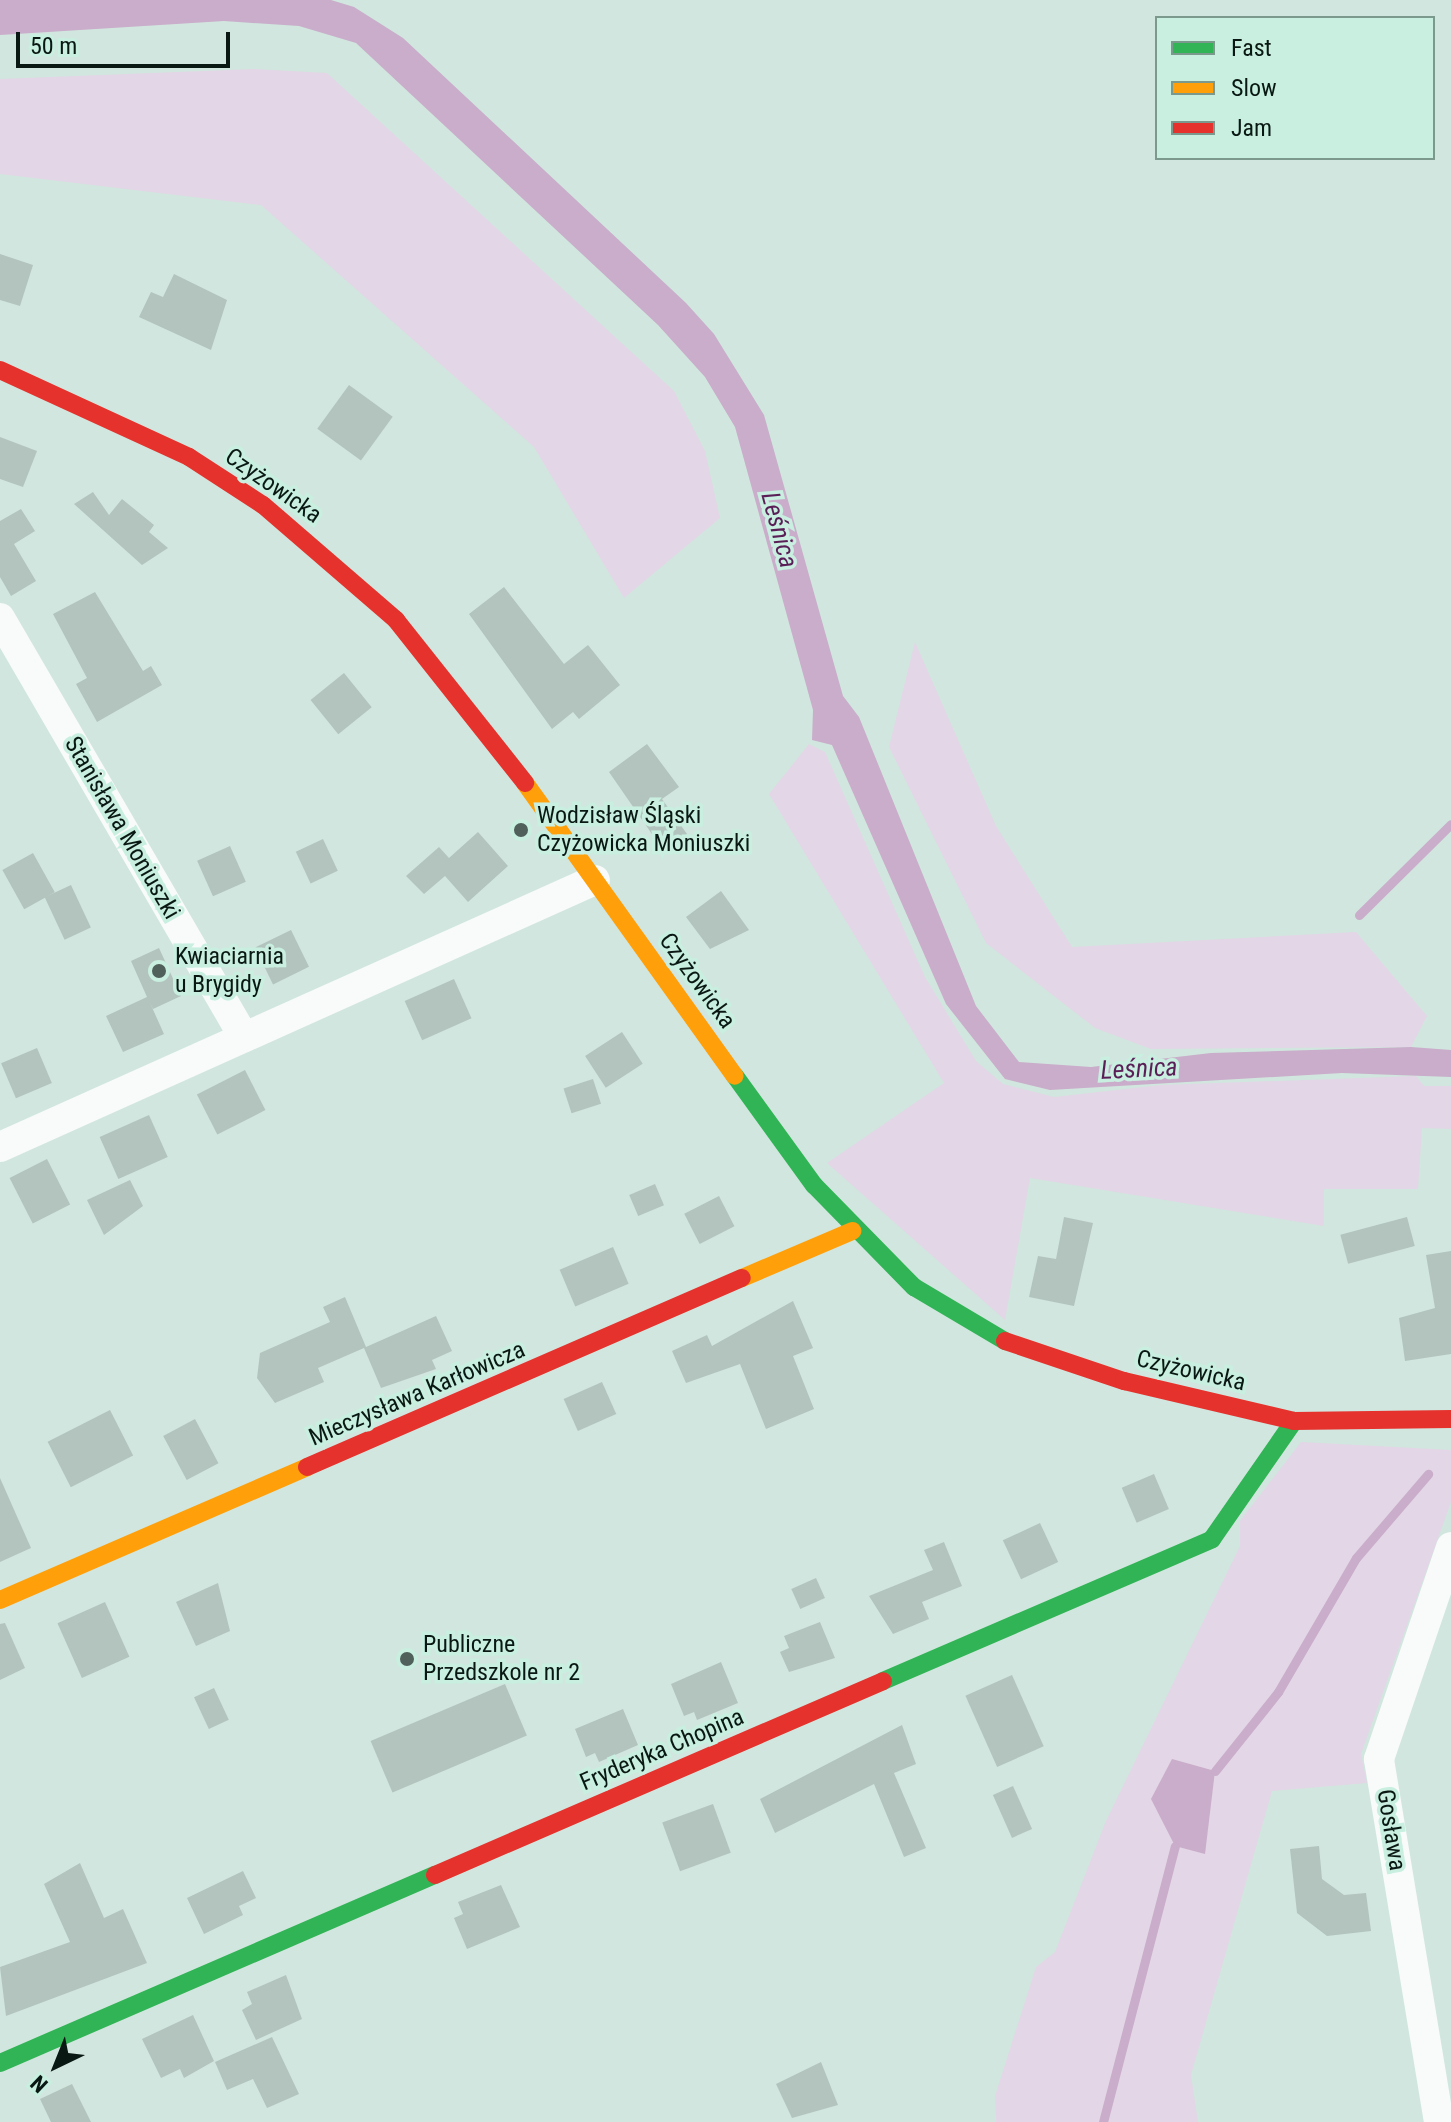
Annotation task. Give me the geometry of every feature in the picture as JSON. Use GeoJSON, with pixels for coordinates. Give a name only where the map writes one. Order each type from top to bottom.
{"type":"FeatureCollection","features":[{"type":"Feature","properties":{"kind":"street","name":"Czyżowicka"},"geometry":{"type":"LineString","coordinates":[[0,370],[189,457],[326,555],[396,620],[475,714],[852,1231],[914,1287],[1002,1340],[1124,1381],[1294,1421],[1451,1419]]}},
{"type":"Feature","properties":{"kind":"street","name":"Stanisława Moniuszki"},"geometry":{"type":"LineString","coordinates":[[0,618],[244,1037]]}},
{"type":"Feature","properties":{"kind":"street"},"geometry":{"type":"LineString","coordinates":[[0,1147],[595,880]]}},
{"type":"Feature","properties":{"kind":"street","name":"Mieczysława Karłowicza"},"geometry":{"type":"LineString","coordinates":[[0,1600],[852,1231]]}},
{"type":"Feature","properties":{"kind":"street","name":"Fryderyka Chopina"},"geometry":{"type":"LineString","coordinates":[[0,2063],[1212,1539],[1294,1421]]}},
{"type":"Feature","properties":{"kind":"street","name":"Gosława"},"geometry":{"type":"LineString","coordinates":[[1439,2122],[1379,1759],[1451,1547]]}},
{"type":"Feature","properties":{"kind":"shaded area"},"geometry":{"type":"Polygon","coordinates":[[[254,69],[327,73],[674,391],[705,451],[720,518],[624,598],[534,447],[261,205],[0,174],[0,79],[254,69]]]}},
{"type":"Feature","properties":{"kind":"shaded area"},"geometry":{"type":"Polygon","coordinates":[[[915,642],[996,826],[1072,947],[1356,932],[1427,1016],[1411,1047],[1151,1049],[1095,1028],[986,943],[889,747],[915,642]]]}},
{"type":"Feature","properties":{"kind":"shaded area"},"geometry":{"type":"Polygon","coordinates":[[[809,744],[825,752],[925,977],[976,1061],[1003,1084],[1054,1097],[1161,1085],[1416,1076],[1424,1086],[1451,1086],[1451,1129],[1422,1128],[1418,1189],[1324,1189],[1324,1226],[1030,1178],[1005,1320],[827,1163],[944,1083],[769,794],[809,744]]]}},
{"type":"Feature","properties":{"kind":"shaded area"},"geometry":{"type":"Polygon","coordinates":[[[1301,1442],[1451,1450],[1451,1502],[1361,1754],[1367,1783],[1272,1791],[1191,2075],[1198,2122],[996,2122],[995,2096],[1036,1967],[1055,1952],[1106,1821],[1240,1546],[1240,1521],[1301,1442]]]}},
{"type":"Feature","properties":{"kind":"water","name":"Leśnica"},"geometry":{"type":"Polygon","coordinates":[[[0,0],[331,0],[354,7],[403,38],[686,303],[714,334],[764,415],[843,696],[859,717],[976,1006],[1019,1062],[1091,1067],[1211,1053],[1411,1047],[1451,1050],[1451,1077],[1342,1073],[1050,1090],[1005,1079],[946,1004],[832,745],[812,740],[813,710],[735,427],[705,377],[658,325],[356,43],[299,26],[224,21],[0,35],[0,0]]]}},
{"type":"Feature","properties":{"kind":"water"},"geometry":{"type":"Polygon","coordinates":[[[1172,1759],[1215,1771],[1205,1854],[1175,1846],[1151,1799],[1172,1759]]]}},
{"type":"Feature","properties":{"kind":"building"},"geometry":{"type":"Polygon","coordinates":[[[0,254],[33,265],[20,306],[0,300],[0,254]]]}},
{"type":"Feature","properties":{"kind":"building"},"geometry":{"type":"Polygon","coordinates":[[[174,274],[227,300],[211,350],[139,317],[151,292],[163,297],[174,274]]]}},
{"type":"Feature","properties":{"kind":"building"},"geometry":{"type":"Polygon","coordinates":[[[349,385],[393,417],[361,460],[317,429],[349,385]]]}},
{"type":"Feature","properties":{"kind":"building"},"geometry":{"type":"Polygon","coordinates":[[[0,437],[37,451],[23,487],[0,479],[0,437]]]}},
{"type":"Feature","properties":{"kind":"building"},"geometry":{"type":"Polygon","coordinates":[[[93,492],[109,515],[122,499],[154,525],[149,532],[168,548],[142,565],[74,504],[93,492]]]}},
{"type":"Feature","properties":{"kind":"building"},"geometry":{"type":"Polygon","coordinates":[[[21,509],[35,531],[14,544],[36,581],[11,596],[0,577],[0,521],[21,509]]]}},
{"type":"Feature","properties":{"kind":"building"},"geometry":{"type":"Polygon","coordinates":[[[504,587],[564,664],[588,645],[620,685],[579,719],[573,712],[552,729],[469,614],[504,587]]]}},
{"type":"Feature","properties":{"kind":"building"},"geometry":{"type":"Polygon","coordinates":[[[95,592],[143,671],[151,666],[162,685],[97,722],[76,684],[87,678],[53,614],[95,592]]]}},
{"type":"Feature","properties":{"kind":"building"},"geometry":{"type":"Polygon","coordinates":[[[344,673],[372,707],[338,734],[311,700],[344,673]]]}},
{"type":"Feature","properties":{"kind":"building"},"geometry":{"type":"Polygon","coordinates":[[[647,744],[679,787],[662,799],[687,834],[663,850],[609,772],[647,744]]]}},
{"type":"Feature","properties":{"kind":"building"},"geometry":{"type":"Polygon","coordinates":[[[478,832],[508,866],[468,902],[445,876],[424,894],[406,876],[439,847],[449,858],[478,832]]]}},
{"type":"Feature","properties":{"kind":"building"},"geometry":{"type":"Polygon","coordinates":[[[323,839],[338,871],[311,883],[296,852],[323,839]]]}},
{"type":"Feature","properties":{"kind":"building"},"geometry":{"type":"Polygon","coordinates":[[[230,846],[246,882],[213,896],[197,861],[230,846]]]}},
{"type":"Feature","properties":{"kind":"building"},"geometry":{"type":"Polygon","coordinates":[[[33,853],[55,892],[24,909],[2,870],[33,853]]]}},
{"type":"Feature","properties":{"kind":"building"},"geometry":{"type":"Polygon","coordinates":[[[71,885],[91,928],[65,940],[45,897],[71,885]]]}},
{"type":"Feature","properties":{"kind":"building"},"geometry":{"type":"Polygon","coordinates":[[[721,891],[749,930],[710,949],[686,917],[721,891]]]}},
{"type":"Feature","properties":{"kind":"building"},"geometry":{"type":"Polygon","coordinates":[[[291,930],[309,967],[273,984],[255,948],[291,930]]]}},
{"type":"Feature","properties":{"kind":"building"},"geometry":{"type":"Polygon","coordinates":[[[159,948],[181,996],[153,1009],[150,1003],[164,1034],[123,1052],[106,1016],[147,997],[131,961],[159,948]]]}},
{"type":"Feature","properties":{"kind":"building"},"geometry":{"type":"Polygon","coordinates":[[[454,979],[471,1018],[422,1040],[405,1001],[454,979]]]}},
{"type":"Feature","properties":{"kind":"building"},"geometry":{"type":"Polygon","coordinates":[[[622,1032],[643,1064],[606,1088],[585,1056],[622,1032]]]}},
{"type":"Feature","properties":{"kind":"building"},"geometry":{"type":"Polygon","coordinates":[[[37,1048],[52,1083],[16,1098],[1,1063],[37,1048]]]}},
{"type":"Feature","properties":{"kind":"building"},"geometry":{"type":"Polygon","coordinates":[[[245,1070],[265,1110],[217,1135],[197,1095],[245,1070]]]}},
{"type":"Feature","properties":{"kind":"building"},"geometry":{"type":"Polygon","coordinates":[[[593,1079],[601,1104],[572,1113],[564,1089],[593,1079]]]}},
{"type":"Feature","properties":{"kind":"building"},"geometry":{"type":"Polygon","coordinates":[[[149,1115],[168,1157],[118,1179],[100,1137],[149,1115]]]}},
{"type":"Feature","properties":{"kind":"building"},"geometry":{"type":"Polygon","coordinates":[[[47,1159],[70,1204],[33,1224],[10,1178],[47,1159]]]}},
{"type":"Feature","properties":{"kind":"building"},"geometry":{"type":"Polygon","coordinates":[[[130,1180],[143,1206],[104,1235],[87,1200],[130,1180]]]}},
{"type":"Feature","properties":{"kind":"building"},"geometry":{"type":"Polygon","coordinates":[[[655,1184],[664,1205],[638,1216],[629,1195],[655,1184]]]}},
{"type":"Feature","properties":{"kind":"building"},"geometry":{"type":"Polygon","coordinates":[[[719,1196],[734,1226],[700,1244],[684,1214],[719,1196]]]}},
{"type":"Feature","properties":{"kind":"building"},"geometry":{"type":"Polygon","coordinates":[[[1064,1217],[1093,1223],[1074,1306],[1029,1297],[1038,1256],[1056,1259],[1064,1217]]]}},
{"type":"Feature","properties":{"kind":"building"},"geometry":{"type":"Polygon","coordinates":[[[1407,1217],[1415,1246],[1348,1264],[1340,1235],[1407,1217]]]}},
{"type":"Feature","properties":{"kind":"building"},"geometry":{"type":"Polygon","coordinates":[[[613,1247],[629,1284],[575,1306],[560,1270],[613,1247]]]}},
{"type":"Feature","properties":{"kind":"building"},"geometry":{"type":"Polygon","coordinates":[[[1451,1251],[1451,1354],[1405,1361],[1399,1318],[1435,1308],[1426,1255],[1451,1251]]]}},
{"type":"Feature","properties":{"kind":"building"},"geometry":{"type":"Polygon","coordinates":[[[345,1297],[366,1347],[436,1316],[452,1351],[432,1360],[436,1369],[381,1388],[364,1348],[318,1368],[324,1382],[275,1403],[257,1378],[260,1353],[330,1322],[323,1307],[345,1297]]]}},
{"type":"Feature","properties":{"kind":"building"},"geometry":{"type":"Polygon","coordinates":[[[793,1301],[813,1348],[793,1356],[814,1409],[766,1429],[740,1364],[686,1383],[672,1351],[707,1335],[712,1346],[793,1301]]]}},
{"type":"Feature","properties":{"kind":"building"},"geometry":{"type":"Polygon","coordinates":[[[602,1382],[616,1414],[578,1431],[564,1399],[602,1382]]]}},
{"type":"Feature","properties":{"kind":"building"},"geometry":{"type":"Polygon","coordinates":[[[110,1410],[133,1455],[71,1487],[48,1442],[110,1410]]]}},
{"type":"Feature","properties":{"kind":"building"},"geometry":{"type":"Polygon","coordinates":[[[195,1419],[218,1463],[187,1480],[163,1436],[195,1419]]]}},
{"type":"Feature","properties":{"kind":"building"},"geometry":{"type":"Polygon","coordinates":[[[1154,1474],[1169,1509],[1137,1523],[1122,1488],[1154,1474]]]}},
{"type":"Feature","properties":{"kind":"building"},"geometry":{"type":"Polygon","coordinates":[[[0,1478],[31,1548],[0,1562],[0,1478]]]}},
{"type":"Feature","properties":{"kind":"building"},"geometry":{"type":"Polygon","coordinates":[[[1040,1523],[1058,1562],[1021,1579],[1003,1540],[1040,1523]]]}},
{"type":"Feature","properties":{"kind":"building"},"geometry":{"type":"Polygon","coordinates":[[[944,1542],[962,1586],[922,1602],[929,1619],[893,1634],[869,1596],[933,1570],[924,1550],[944,1542]]]}},
{"type":"Feature","properties":{"kind":"building"},"geometry":{"type":"Polygon","coordinates":[[[816,1578],[825,1598],[800,1609],[791,1589],[816,1578]]]}},
{"type":"Feature","properties":{"kind":"building"},"geometry":{"type":"Polygon","coordinates":[[[218,1583],[230,1631],[196,1646],[176,1602],[218,1583]]]}},
{"type":"Feature","properties":{"kind":"building"},"geometry":{"type":"Polygon","coordinates":[[[105,1602],[129,1657],[82,1678],[57,1623],[105,1602]]]}},
{"type":"Feature","properties":{"kind":"building"},"geometry":{"type":"Polygon","coordinates":[[[820,1622],[835,1658],[789,1672],[780,1652],[789,1648],[784,1636],[820,1622]]]}},
{"type":"Feature","properties":{"kind":"building"},"geometry":{"type":"Polygon","coordinates":[[[5,1623],[25,1668],[0,1680],[0,1624],[5,1623]]]}},
{"type":"Feature","properties":{"kind":"building"},"geometry":{"type":"Polygon","coordinates":[[[721,1662],[738,1703],[697,1720],[694,1712],[684,1716],[671,1684],[721,1662]]]}},
{"type":"Feature","properties":{"kind":"building"},"geometry":{"type":"Polygon","coordinates":[[[1012,1675],[1044,1746],[997,1767],[965,1696],[1012,1675]]]}},
{"type":"Feature","properties":{"kind":"building"},"geometry":{"type":"Polygon","coordinates":[[[505,1684],[527,1736],[392,1793],[371,1741],[505,1684]]]}},
{"type":"Feature","properties":{"kind":"building"},"geometry":{"type":"Polygon","coordinates":[[[214,1688],[229,1720],[209,1729],[194,1697],[214,1688]]]}},
{"type":"Feature","properties":{"kind":"building"},"geometry":{"type":"Polygon","coordinates":[[[623,1709],[638,1745],[599,1762],[595,1753],[586,1757],[575,1729],[623,1709]]]}},
{"type":"Feature","properties":{"kind":"building"},"geometry":{"type":"Polygon","coordinates":[[[902,1725],[916,1764],[894,1773],[926,1848],[904,1857],[874,1784],[775,1833],[760,1799],[902,1725]]]}},
{"type":"Feature","properties":{"kind":"building"},"geometry":{"type":"Polygon","coordinates":[[[1013,1786],[1032,1829],[1012,1838],[993,1795],[1013,1786]]]}},
{"type":"Feature","properties":{"kind":"building"},"geometry":{"type":"Polygon","coordinates":[[[713,1804],[731,1853],[680,1871],[662,1822],[713,1804]]]}},
{"type":"Feature","properties":{"kind":"building"},"geometry":{"type":"Polygon","coordinates":[[[1319,1846],[1322,1879],[1344,1895],[1366,1893],[1371,1931],[1327,1936],[1297,1913],[1290,1849],[1319,1846]]]}},
{"type":"Feature","properties":{"kind":"building"},"geometry":{"type":"Polygon","coordinates":[[[80,1863],[104,1918],[123,1909],[147,1963],[6,2016],[0,1967],[70,1942],[44,1884],[80,1863]]]}},
{"type":"Feature","properties":{"kind":"building"},"geometry":{"type":"Polygon","coordinates":[[[243,1871],[256,1898],[239,1906],[243,1915],[204,1934],[187,1898],[243,1871]]]}},
{"type":"Feature","properties":{"kind":"building"},"geometry":{"type":"Polygon","coordinates":[[[501,1885],[520,1927],[467,1949],[454,1918],[463,1914],[458,1902],[501,1885]]]}},
{"type":"Feature","properties":{"kind":"building"},"geometry":{"type":"Polygon","coordinates":[[[286,1975],[302,2019],[256,2040],[242,2010],[252,2004],[247,1992],[286,1975]]]}},
{"type":"Feature","properties":{"kind":"building"},"geometry":{"type":"Polygon","coordinates":[[[193,2015],[214,2061],[184,2078],[180,2069],[161,2078],[142,2039],[193,2015]]]}},
{"type":"Feature","properties":{"kind":"building"},"geometry":{"type":"Polygon","coordinates":[[[272,2037],[299,2094],[267,2108],[253,2079],[227,2090],[215,2062],[272,2037]]]}},
{"type":"Feature","properties":{"kind":"building"},"geometry":{"type":"Polygon","coordinates":[[[821,2062],[838,2105],[792,2118],[776,2084],[821,2062]]]}},
{"type":"Feature","properties":{"kind":"building"},"geometry":{"type":"Polygon","coordinates":[[[72,2084],[91,2122],[51,2122],[40,2099],[72,2084]]]}},
{"type":"Feature","properties":{"kind":"waterway"},"geometry":{"type":"LineString","coordinates":[[1359,915],[1451,824]]}},
{"type":"Feature","properties":{"kind":"waterway"},"geometry":{"type":"LineString","coordinates":[[1215,1771],[1278,1692],[1356,1558],[1428,1474]]}},
{"type":"Feature","properties":{"kind":"waterway"},"geometry":{"type":"LineString","coordinates":[[1103,2122],[1175,1846]]}},
{"type":"Feature","properties":{"kind":"traffic: fast"},"geometry":{"type":"LineString","coordinates":[[735,1076],[814,1185],[914,1287],[1005,1341]]}},
{"type":"Feature","properties":{"kind":"traffic: fast"},"geometry":{"type":"LineString","coordinates":[[883,1681],[1212,1539],[1294,1421]]}},
{"type":"Feature","properties":{"kind":"traffic: fast"},"geometry":{"type":"LineString","coordinates":[[0,2063],[435,1875]]}},
{"type":"Feature","properties":{"kind":"traffic: slow"},"geometry":{"type":"LineString","coordinates":[[525,783],[735,1076]]}},
{"type":"Feature","properties":{"kind":"traffic: slow"},"geometry":{"type":"LineString","coordinates":[[742,1278],[852,1231]]}},
{"type":"Feature","properties":{"kind":"traffic: slow"},"geometry":{"type":"LineString","coordinates":[[0,1600],[307,1467]]}},
{"type":"Feature","properties":{"kind":"traffic: jam"},"geometry":{"type":"LineString","coordinates":[[0,370],[189,457],[263,505],[396,620],[525,783]]}},
{"type":"Feature","properties":{"kind":"traffic: jam"},"geometry":{"type":"LineString","coordinates":[[307,1467],[742,1278]]}},
{"type":"Feature","properties":{"kind":"traffic: jam"},"geometry":{"type":"LineString","coordinates":[[1005,1341],[1124,1381],[1294,1421],[1451,1419]]}},
{"type":"Feature","properties":{"kind":"traffic: jam"},"geometry":{"type":"LineString","coordinates":[[435,1875],[883,1681]]}},
{"type":"Feature","properties":{"kind":"place","name":"Wodzisław Śląski Czyżowicka Moniuszki"},"geometry":{"type":"Point","coordinates":[521,830]}},
{"type":"Feature","properties":{"kind":"place","name":"Kwiaciarnia u Brygidy"},"geometry":{"type":"Point","coordinates":[159,971]}},
{"type":"Feature","properties":{"kind":"place","name":"Publiczne Przedszkole nr 2"},"geometry":{"type":"Point","coordinates":[407,1659]}}]}
